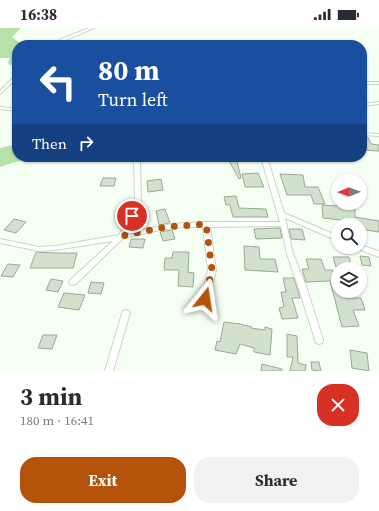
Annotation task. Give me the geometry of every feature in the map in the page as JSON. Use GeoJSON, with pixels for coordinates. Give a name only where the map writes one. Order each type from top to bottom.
{"type":"FeatureCollection","features":[{"type":"Feature","properties":{"kind":"street"},"geometry":{"type":"LineString","coordinates":[[62,40],[92,28]]}},
{"type":"Feature","properties":{"kind":"street"},"geometry":{"type":"LineString","coordinates":[[0,93],[12,81]]}},
{"type":"Feature","properties":{"kind":"street"},"geometry":{"type":"LineString","coordinates":[[367,83],[379,83]]}},
{"type":"Feature","properties":{"kind":"street"},"geometry":{"type":"LineString","coordinates":[[367,104],[379,103]]}},
{"type":"Feature","properties":{"kind":"street"},"geometry":{"type":"LineString","coordinates":[[0,108],[12,109]]}},
{"type":"Feature","properties":{"kind":"street"},"geometry":{"type":"LineString","coordinates":[[367,134],[379,135]]}},
{"type":"Feature","properties":{"kind":"street"},"geometry":{"type":"LineString","coordinates":[[73,282],[122,236],[138,206],[136,162]]}},
{"type":"Feature","properties":{"kind":"street"},"geometry":{"type":"LineString","coordinates":[[265,162],[281,214],[290,254],[319,340]]}},
{"type":"Feature","properties":{"kind":"street"},"geometry":{"type":"LineString","coordinates":[[281,214],[331,236]]}},
{"type":"Feature","properties":{"kind":"street"},"geometry":{"type":"LineString","coordinates":[[205,299],[212,270],[206,224]]}},
{"type":"Feature","properties":{"kind":"street"},"geometry":{"type":"LineString","coordinates":[[0,241],[39,249],[55,248],[165,227],[206,224],[283,224]]}},
{"type":"Feature","properties":{"kind":"street"},"geometry":{"type":"LineString","coordinates":[[367,250],[379,254]]}},
{"type":"Feature","properties":{"kind":"street"},"geometry":{"type":"LineString","coordinates":[[109,371],[126,313]]}},
{"type":"Feature","properties":{"kind":"green space"},"geometry":{"type":"Polygon","coordinates":[[[0,28],[21,28],[12,37],[16,40],[12,40],[12,65],[8,63],[10,58],[0,58],[0,28]]]}},
{"type":"Feature","properties":{"kind":"green space"},"geometry":{"type":"Polygon","coordinates":[[[12,145],[12,162],[16,162],[0,167],[0,148],[12,145]]]}},
{"type":"Feature","properties":{"kind":"building"},"geometry":{"type":"Polygon","coordinates":[[[367,137],[371,144],[379,145],[379,151],[367,150],[367,137]]]}},
{"type":"Feature","properties":{"kind":"building"},"geometry":{"type":"Polygon","coordinates":[[[230,162],[237,162],[241,178],[239,179],[230,162]]]}},
{"type":"Feature","properties":{"kind":"building"},"geometry":{"type":"Polygon","coordinates":[[[258,173],[264,187],[245,187],[242,174],[258,173]]]}},
{"type":"Feature","properties":{"kind":"building"},"geometry":{"type":"Polygon","coordinates":[[[280,174],[303,175],[305,187],[318,187],[325,204],[314,204],[311,195],[287,195],[280,174]]]}},
{"type":"Feature","properties":{"kind":"building"},"geometry":{"type":"Polygon","coordinates":[[[103,178],[116,178],[114,186],[100,186],[103,178]]]}},
{"type":"Feature","properties":{"kind":"building"},"geometry":{"type":"Polygon","coordinates":[[[161,179],[163,190],[148,192],[147,181],[161,179]]]}},
{"type":"Feature","properties":{"kind":"building"},"geometry":{"type":"Polygon","coordinates":[[[236,196],[239,208],[266,209],[268,217],[233,217],[230,205],[226,205],[224,197],[236,196]]]}},
{"type":"Feature","properties":{"kind":"building"},"geometry":{"type":"Polygon","coordinates":[[[322,205],[331,206],[331,210],[355,210],[355,217],[361,218],[323,218],[322,205]]]}},
{"type":"Feature","properties":{"kind":"building"},"geometry":{"type":"Polygon","coordinates":[[[165,209],[170,223],[159,225],[156,211],[165,209]]]}},
{"type":"Feature","properties":{"kind":"building"},"geometry":{"type":"Polygon","coordinates":[[[14,219],[26,222],[16,233],[4,230],[14,219]]]}},
{"type":"Feature","properties":{"kind":"building"},"geometry":{"type":"Polygon","coordinates":[[[367,219],[379,221],[379,232],[367,230],[367,219]]]}},
{"type":"Feature","properties":{"kind":"building"},"geometry":{"type":"Polygon","coordinates":[[[280,228],[282,238],[256,239],[254,229],[280,228]]]}},
{"type":"Feature","properties":{"kind":"building"},"geometry":{"type":"Polygon","coordinates":[[[289,229],[302,229],[305,240],[291,239],[289,229]]]}},
{"type":"Feature","properties":{"kind":"building"},"geometry":{"type":"Polygon","coordinates":[[[172,230],[175,239],[163,241],[160,232],[172,230]]]}},
{"type":"Feature","properties":{"kind":"building"},"geometry":{"type":"Polygon","coordinates":[[[131,239],[145,239],[143,248],[129,247],[131,239]]]}},
{"type":"Feature","properties":{"kind":"building"},"geometry":{"type":"Polygon","coordinates":[[[244,246],[259,247],[260,259],[275,259],[278,272],[245,270],[244,246]]]}},
{"type":"Feature","properties":{"kind":"building"},"geometry":{"type":"Polygon","coordinates":[[[36,252],[77,253],[73,268],[30,268],[36,252]]]}},
{"type":"Feature","properties":{"kind":"building"},"geometry":{"type":"Polygon","coordinates":[[[173,252],[189,252],[188,272],[194,273],[193,287],[178,286],[179,270],[164,270],[165,258],[172,258],[173,252]]]}},
{"type":"Feature","properties":{"kind":"building"},"geometry":{"type":"Polygon","coordinates":[[[360,256],[369,257],[371,266],[367,266],[367,262],[361,262],[360,256]]]}},
{"type":"Feature","properties":{"kind":"building"},"geometry":{"type":"Polygon","coordinates":[[[333,257],[349,257],[350,262],[334,262],[333,257]]]}},
{"type":"Feature","properties":{"kind":"building"},"geometry":{"type":"Polygon","coordinates":[[[306,259],[321,259],[325,270],[331,270],[331,285],[330,281],[306,282],[302,269],[309,269],[306,259]]]}},
{"type":"Feature","properties":{"kind":"building"},"geometry":{"type":"Polygon","coordinates":[[[8,264],[20,265],[13,277],[1,276],[8,264]]]}},
{"type":"Feature","properties":{"kind":"building"},"geometry":{"type":"Polygon","coordinates":[[[283,278],[294,278],[300,298],[292,298],[298,318],[282,319],[279,308],[284,307],[281,292],[286,292],[283,278]]]}},
{"type":"Feature","properties":{"kind":"building"},"geometry":{"type":"Polygon","coordinates":[[[51,279],[63,281],[58,292],[46,290],[51,279]]]}},
{"type":"Feature","properties":{"kind":"building"},"geometry":{"type":"Polygon","coordinates":[[[91,282],[104,283],[101,294],[88,293],[91,282]]]}},
{"type":"Feature","properties":{"kind":"building"},"geometry":{"type":"Polygon","coordinates":[[[64,293],[85,295],[79,310],[58,307],[64,293]]]}},
{"type":"Feature","properties":{"kind":"building"},"geometry":{"type":"Polygon","coordinates":[[[334,298],[361,298],[365,310],[353,310],[359,326],[342,327],[334,298]]]}},
{"type":"Feature","properties":{"kind":"building"},"geometry":{"type":"Polygon","coordinates":[[[224,322],[240,324],[252,327],[251,328],[265,330],[265,327],[272,329],[270,355],[254,352],[254,348],[240,344],[236,354],[215,350],[217,341],[220,342],[224,322]]]}},
{"type":"Feature","properties":{"kind":"building"},"geometry":{"type":"Polygon","coordinates":[[[287,334],[297,336],[298,363],[306,365],[305,371],[290,371],[293,357],[287,357],[287,334]]]}},
{"type":"Feature","properties":{"kind":"building"},"geometry":{"type":"Polygon","coordinates":[[[43,335],[57,335],[52,349],[38,348],[43,335]]]}},
{"type":"Feature","properties":{"kind":"building"},"geometry":{"type":"Polygon","coordinates":[[[350,350],[367,353],[369,371],[352,368],[350,350]]]}},
{"type":"Feature","properties":{"kind":"building"},"geometry":{"type":"Polygon","coordinates":[[[311,362],[319,362],[321,371],[312,370],[311,362]]]}},
{"type":"Feature","properties":{"kind":"building"},"geometry":{"type":"Polygon","coordinates":[[[262,364],[282,369],[282,371],[261,371],[262,364]]]}},
{"type":"Feature","properties":{"kind":"route"},"geometry":{"type":"LineString","coordinates":[[132,216],[122,236],[165,227],[206,224],[212,270],[205,299]]}}]}
